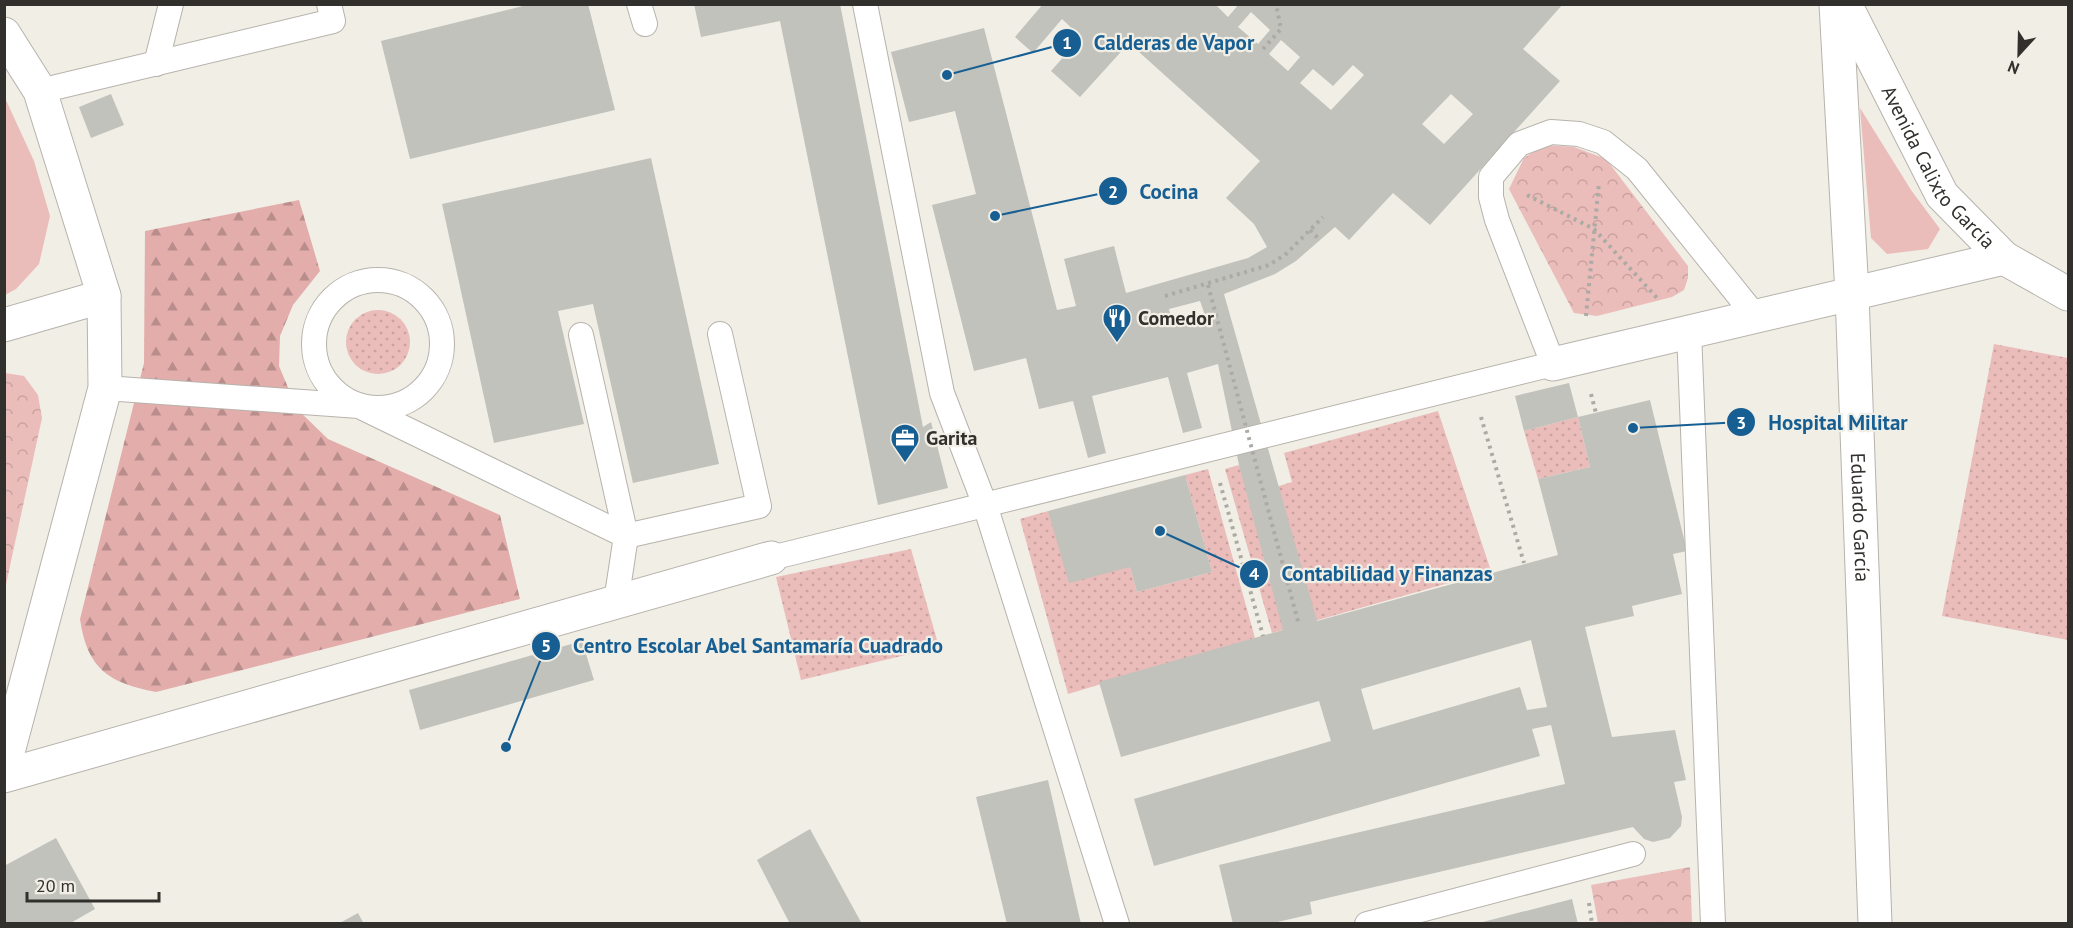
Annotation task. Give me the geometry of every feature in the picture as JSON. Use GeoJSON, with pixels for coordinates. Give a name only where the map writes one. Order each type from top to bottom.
{"type":"FeatureCollection","features":[{"type":"Feature","properties":{"kind":"street","name":"Eduardo García"},"geometry":{"type":"LineString","coordinates":[[1836,4],[1852,294],[1875,924]]}},
{"type":"Feature","properties":{"kind":"street","name":"Avenida Calixto García"},"geometry":{"type":"LineString","coordinates":[[1845,4],[1942,195],[2004,258],[2068,294]]}},
{"type":"Feature","properties":{"kind":"street"},"geometry":{"type":"LineString","coordinates":[[4,34],[40,91],[104,296],[105,388],[4,767]]}},
{"type":"Feature","properties":{"kind":"street"},"geometry":{"type":"LineString","coordinates":[[1567,361],[2004,258]]}},
{"type":"Feature","properties":{"kind":"street"},"geometry":{"type":"LineString","coordinates":[[4,325],[104,296]]}},
{"type":"Feature","properties":{"kind":"street"},"geometry":{"type":"LineString","coordinates":[[4,776],[771,558]]}},
{"type":"Feature","properties":{"kind":"lane"},"geometry":{"type":"LineString","coordinates":[[156,64],[171,4]]}},
{"type":"Feature","properties":{"kind":"lane"},"geometry":{"type":"LineString","coordinates":[[40,91],[333,21],[329,4]]}},
{"type":"Feature","properties":{"kind":"lane"},"geometry":{"type":"LineString","coordinates":[[865,4],[942,393],[986,505],[1117,924]]}},
{"type":"Feature","properties":{"kind":"lane"},"geometry":{"type":"LineString","coordinates":[[771,558],[1567,361],[1497,220],[1491,197],[1491,177],[1519,144],[1551,132],[1579,134],[1603,142],[1637,169],[1756,316]]}},
{"type":"Feature","properties":{"kind":"lane"},"geometry":{"type":"LineString","coordinates":[[105,388],[359,406],[377,409],[395,406],[412,399],[426,388],[436,373],[442,356],[442,338],[438,320],[429,304],[416,291],[400,283],[373,280],[345,288],[331,299],[320,315],[314,332],[313,351],[318,369],[328,385],[342,398],[359,406],[626,536],[759,506],[720,334]]}},
{"type":"Feature","properties":{"kind":"lane"},"geometry":{"type":"LineString","coordinates":[[1689,332],[1713,924]]}},
{"type":"Feature","properties":{"kind":"lane"},"geometry":{"type":"LineString","coordinates":[[581,335],[626,536],[616,602]]}},
{"type":"Feature","properties":{"kind":"lane"},"geometry":{"type":"LineString","coordinates":[[1367,924],[1633,854]]}},
{"type":"Feature","properties":{"kind":"path"},"geometry":{"type":"LineString","coordinates":[[1263,48],[1281,29],[1276,4]]}},
{"type":"Feature","properties":{"kind":"path"},"geometry":{"type":"LineString","coordinates":[[1567,361],[1594,229],[1603,142]]}},
{"type":"Feature","properties":{"kind":"path"},"geometry":{"type":"LineString","coordinates":[[1491,177],[1594,229],[1689,332]]}},
{"type":"Feature","properties":{"kind":"path"},"geometry":{"type":"LineString","coordinates":[[1165,296],[1269,265],[1286,254],[1323,217]]}},
{"type":"Feature","properties":{"kind":"path"},"geometry":{"type":"LineString","coordinates":[[1310,230],[1320,240]]}},
{"type":"Feature","properties":{"kind":"path"},"geometry":{"type":"LineString","coordinates":[[1208,285],[1299,625]]}},
{"type":"Feature","properties":{"kind":"path"},"geometry":{"type":"LineString","coordinates":[[1471,384],[1524,563]]}},
{"type":"Feature","properties":{"kind":"path"},"geometry":{"type":"LineString","coordinates":[[1210,449],[1263,636]]}},
{"type":"Feature","properties":{"kind":"green space"},"geometry":{"type":"Polygon","coordinates":[[[5,98],[34,161],[50,216],[39,264],[16,289],[5,295],[5,98]]]}},
{"type":"Feature","properties":{"kind":"green space"},"geometry":{"type":"Polygon","coordinates":[[[1860,108],[1911,190],[1940,229],[1928,249],[1887,254],[1871,238],[1860,108]]]}},
{"type":"Feature","properties":{"kind":"green space"},"geometry":{"type":"Polygon","coordinates":[[[1544,145],[1574,147],[1606,159],[1688,266],[1688,278],[1684,290],[1672,297],[1597,316],[1574,313],[1509,189],[1524,158],[1544,145]]]}},
{"type":"Feature","properties":{"kind":"green space"},"geometry":{"type":"Polygon","coordinates":[[[299,200],[320,271],[293,305],[280,336],[279,366],[297,409],[328,439],[500,515],[520,599],[156,692],[125,684],[103,671],[95,662],[83,636],[80,619],[144,363],[145,231],[299,200]]]}},
{"type":"Feature","properties":{"kind":"green space"},"geometry":{"type":"Polygon","coordinates":[[[378,310],[390,312],[401,319],[408,330],[410,342],[408,354],[401,365],[390,372],[378,374],[366,372],[355,365],[348,354],[346,342],[348,330],[355,319],[366,312],[378,310]]]}},
{"type":"Feature","properties":{"kind":"green space"},"geometry":{"type":"Polygon","coordinates":[[[1994,344],[2068,358],[2068,640],[1942,616],[1994,344]]]}},
{"type":"Feature","properties":{"kind":"green space"},"geometry":{"type":"Polygon","coordinates":[[[5,373],[24,376],[38,395],[42,418],[5,589],[5,373]]]}},
{"type":"Feature","properties":{"kind":"green space"},"geometry":{"type":"Polygon","coordinates":[[[1438,411],[1491,571],[1272,633],[1225,469],[1239,465],[1249,495],[1292,482],[1284,453],[1438,411]]]}},
{"type":"Feature","properties":{"kind":"green space"},"geometry":{"type":"Polygon","coordinates":[[[1578,417],[1590,467],[1538,479],[1524,431],[1578,417]]]}},
{"type":"Feature","properties":{"kind":"green space"},"geometry":{"type":"Polygon","coordinates":[[[1208,469],[1255,638],[1068,694],[1020,519],[1048,511],[1130,567],[1137,592],[1212,572],[1185,475],[1208,469]]]}},
{"type":"Feature","properties":{"kind":"green space"},"geometry":{"type":"Polygon","coordinates":[[[911,549],[939,647],[801,680],[776,577],[911,549]]]}},
{"type":"Feature","properties":{"kind":"green space"},"geometry":{"type":"Polygon","coordinates":[[[1690,867],[1692,923],[1598,923],[1591,885],[1690,867]]]}},
{"type":"Feature","properties":{"kind":"building"},"geometry":{"type":"Polygon","coordinates":[[[531,4],[588,4],[615,110],[410,159],[381,41],[531,4]]]}},
{"type":"Feature","properties":{"kind":"building"},"geometry":{"type":"Polygon","coordinates":[[[694,4],[840,4],[923,427],[931,422],[948,488],[878,505],[780,21],[701,37],[694,4]]]}},
{"type":"Feature","properties":{"kind":"building"},"geometry":{"type":"Polygon","coordinates":[[[1043,4],[1215,4],[1228,17],[1239,4],[1563,4],[1523,49],[1560,81],[1430,225],[1393,193],[1349,240],[1335,227],[1296,261],[1275,274],[1224,294],[1317,621],[1558,555],[1538,479],[1590,467],[1578,417],[1650,400],[1687,551],[1673,554],[1682,594],[1632,606],[1634,616],[1585,627],[1612,737],[1675,730],[1686,780],[1674,782],[1682,817],[1681,826],[1670,838],[1653,842],[1644,839],[1633,827],[1310,902],[1312,914],[1269,924],[1233,924],[1219,865],[1565,784],[1551,725],[1532,729],[1540,756],[1154,866],[1134,799],[1331,741],[1319,701],[1121,757],[1099,682],[1283,630],[1239,465],[1218,364],[1187,373],[1202,428],[1183,433],[1168,377],[1092,396],[1106,453],[1088,458],[1073,401],[1039,409],[1026,358],[974,371],[932,205],[976,194],[955,111],[909,122],[891,52],[984,28],[1057,310],[1076,306],[1064,259],[1114,246],[1126,293],[1248,258],[1267,247],[1254,224],[1226,198],[1260,161],[1129,43],[1080,97],[1051,71],[1081,37],[1062,19],[1033,53],[1015,37],[1043,4]],[[1251,12],[1238,27],[1258,44],[1270,30],[1251,12]],[[1281,40],[1269,54],[1288,71],[1300,57],[1281,40]],[[1353,65],[1333,86],[1313,69],[1300,83],[1331,110],[1364,75],[1353,65]],[[1451,94],[1422,124],[1444,144],[1473,114],[1451,94]],[[1200,301],[1169,309],[1173,327],[1206,318],[1200,301]],[[1531,640],[1361,689],[1373,730],[1520,687],[1527,710],[1547,707],[1531,640]]]}},
{"type":"Feature","properties":{"kind":"building"},"geometry":{"type":"Polygon","coordinates":[[[111,94],[124,125],[91,138],[79,107],[111,94]]]}},
{"type":"Feature","properties":{"kind":"building"},"geometry":{"type":"Polygon","coordinates":[[[651,158],[719,464],[633,483],[593,304],[558,311],[584,424],[494,443],[442,204],[651,158]]]}},
{"type":"Feature","properties":{"kind":"building"},"geometry":{"type":"Polygon","coordinates":[[[1569,383],[1578,417],[1524,431],[1515,396],[1569,383]]]}},
{"type":"Feature","properties":{"kind":"building"},"geometry":{"type":"Polygon","coordinates":[[[1185,475],[1212,572],[1137,592],[1130,567],[1069,583],[1048,511],[1185,475]]]}},
{"type":"Feature","properties":{"kind":"building"},"geometry":{"type":"Polygon","coordinates":[[[582,641],[594,680],[420,730],[409,690],[582,641]]]}},
{"type":"Feature","properties":{"kind":"building"},"geometry":{"type":"Polygon","coordinates":[[[1048,780],[1081,924],[1007,924],[976,797],[1048,780]]]}},
{"type":"Feature","properties":{"kind":"building"},"geometry":{"type":"Polygon","coordinates":[[[810,829],[862,924],[790,924],[757,860],[810,829]]]}},
{"type":"Feature","properties":{"kind":"building"},"geometry":{"type":"Polygon","coordinates":[[[56,838],[95,909],[69,924],[4,924],[4,866],[56,838]]]}},
{"type":"Feature","properties":{"kind":"building"},"geometry":{"type":"Polygon","coordinates":[[[1572,899],[1578,924],[1479,924],[1479,923],[1572,899]]]}},
{"type":"Feature","properties":{"kind":"building"},"geometry":{"type":"Polygon","coordinates":[[[358,913],[364,924],[338,924],[358,913]]]}},
{"type":"Feature","properties":{"kind":"place","name":"Calderas de Vapor"},"geometry":{"type":"Point","coordinates":[947,75]}},
{"type":"Feature","properties":{"kind":"place","name":"Cocina"},"geometry":{"type":"Point","coordinates":[995,216]}},
{"type":"Feature","properties":{"kind":"place","name":"Comedor"},"geometry":{"type":"Point","coordinates":[1117,344]}},
{"type":"Feature","properties":{"kind":"place","name":"Hospital Militar"},"geometry":{"type":"Point","coordinates":[1633,428]}},
{"type":"Feature","properties":{"kind":"place","name":"Garita"},"geometry":{"type":"Point","coordinates":[905,464]}},
{"type":"Feature","properties":{"kind":"place","name":"Contabilidad y Finanzas"},"geometry":{"type":"Point","coordinates":[1160,531]}},
{"type":"Feature","properties":{"kind":"place","name":"Centro Escolar Abel Santamaría Cuadrado"},"geometry":{"type":"Point","coordinates":[506,747]}}]}
